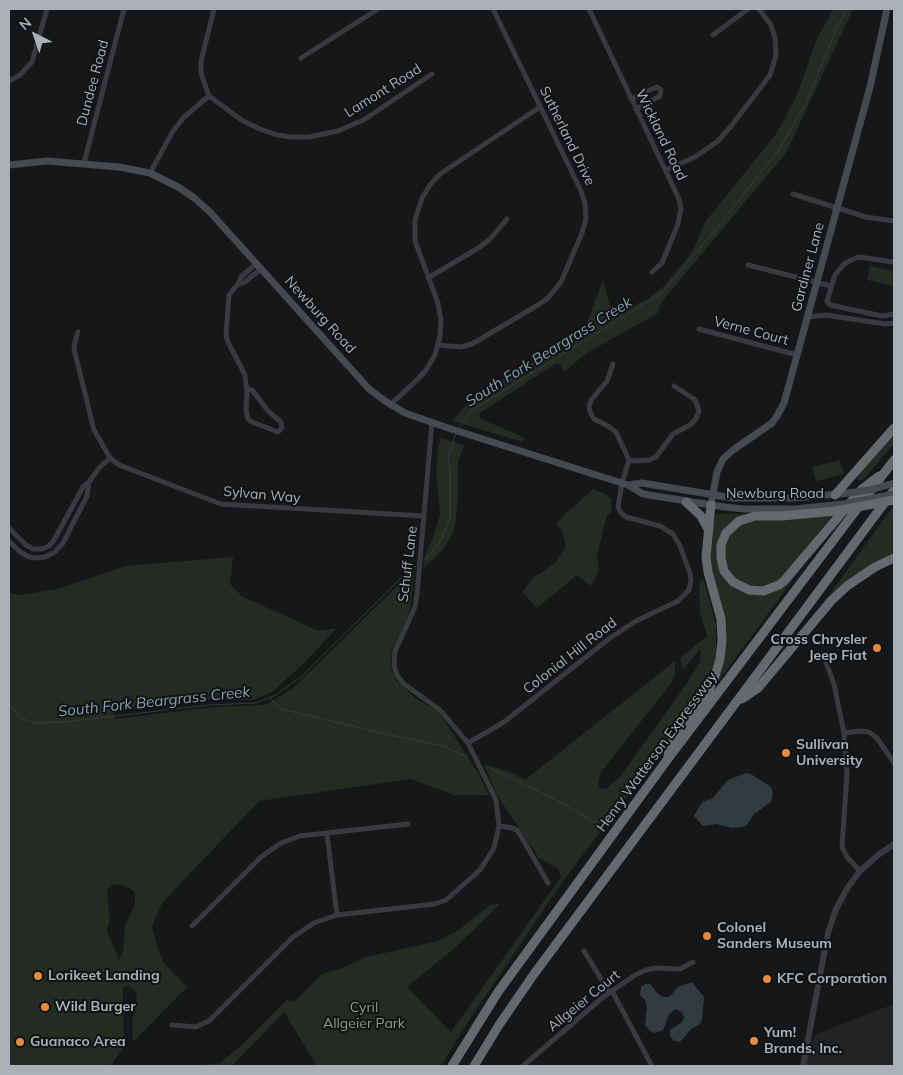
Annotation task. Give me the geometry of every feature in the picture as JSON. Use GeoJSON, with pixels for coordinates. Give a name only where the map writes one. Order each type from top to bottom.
{"type":"FeatureCollection","features":[{"type":"Feature","properties":{"kind":"highway"},"geometry":{"type":"LineString","coordinates":[[835,495],[894,428]]}},
{"type":"Feature","properties":{"kind":"highway","name":"Henry Watterson Expressway"},"geometry":{"type":"LineString","coordinates":[[452,1066],[498,992],[667,760],[894,460]]}},
{"type":"Feature","properties":{"kind":"highway"},"geometry":{"type":"LineString","coordinates":[[887,470],[862,489],[796,567],[779,585],[763,591],[749,590],[733,582],[724,571],[721,545],[726,533],[739,521],[755,516],[782,516],[836,511],[894,500]]}},
{"type":"Feature","properties":{"kind":"highway"},"geometry":{"type":"LineString","coordinates":[[474,1066],[503,1018],[534,974],[894,490]]}},
{"type":"Feature","properties":{"kind":"highway"},"geometry":{"type":"LineString","coordinates":[[686,502],[701,516],[708,529]]}},
{"type":"Feature","properties":{"kind":"highway"},"geometry":{"type":"LineString","coordinates":[[667,760],[670,746],[708,693],[720,659],[722,629],[707,565],[711,505]]}},
{"type":"Feature","properties":{"kind":"highway"},"geometry":{"type":"LineString","coordinates":[[734,706],[758,688],[847,586],[874,566],[894,558]]}},
{"type":"Feature","properties":{"kind":"main road","name":"Gardiner Lane"},"geometry":{"type":"LineString","coordinates":[[711,505],[717,472],[723,460],[733,450],[767,427],[777,416],[784,403],[870,87],[887,9]]}},
{"type":"Feature","properties":{"kind":"main road","name":"Newburg Road"},"geometry":{"type":"LineString","coordinates":[[9,165],[47,161],[84,163],[150,174],[178,186],[210,212],[368,388],[390,405],[405,413],[625,484],[643,494],[686,502],[744,509],[795,509],[844,504],[894,494]]}},
{"type":"Feature","properties":{"kind":"main road","name":"Newburg Road"},"geometry":{"type":"LineString","coordinates":[[625,484],[642,483],[733,498],[754,499],[835,495],[874,489],[894,483]]}},
{"type":"Feature","properties":{"kind":"street"},"geometry":{"type":"LineString","coordinates":[[9,81],[20,75],[32,62],[47,9]]}},
{"type":"Feature","properties":{"kind":"street","name":"Dundee Road"},"geometry":{"type":"LineString","coordinates":[[84,163],[124,9]]}},
{"type":"Feature","properties":{"kind":"street"},"geometry":{"type":"LineString","coordinates":[[150,174],[173,131],[184,118],[209,96],[201,73],[201,61],[214,9]]}},
{"type":"Feature","properties":{"kind":"street"},"geometry":{"type":"LineString","coordinates":[[302,58],[378,9]]}},
{"type":"Feature","properties":{"kind":"street","name":"Sutherland Drive"},"geometry":{"type":"LineString","coordinates":[[438,345],[461,347],[478,342],[553,294],[561,282],[586,219],[586,209],[581,190],[493,9]]}},
{"type":"Feature","properties":{"kind":"street","name":"Wickland Road"},"geometry":{"type":"LineString","coordinates":[[589,9],[679,199],[680,217],[666,255],[652,272]]}},
{"type":"Feature","properties":{"kind":"street"},"geometry":{"type":"LineString","coordinates":[[713,34],[748,9]]}},
{"type":"Feature","properties":{"kind":"street"},"geometry":{"type":"LineString","coordinates":[[666,170],[695,157],[718,141],[770,75],[776,56],[775,38],[771,25],[759,9]]}},
{"type":"Feature","properties":{"kind":"street","name":"Lamont Road"},"geometry":{"type":"LineString","coordinates":[[209,96],[233,114],[260,129],[284,137],[309,137],[338,131],[366,119],[432,74]]}},
{"type":"Feature","properties":{"kind":"street"},"geometry":{"type":"LineString","coordinates":[[631,99],[657,87],[662,90],[660,96],[656,99],[636,109]]}},
{"type":"Feature","properties":{"kind":"street"},"geometry":{"type":"LineString","coordinates":[[390,405],[426,370],[438,345],[441,326],[440,314],[417,249],[414,234],[417,212],[426,191],[447,170],[540,107]]}},
{"type":"Feature","properties":{"kind":"street"},"geometry":{"type":"LineString","coordinates":[[793,194],[866,217],[894,221]]}},
{"type":"Feature","properties":{"kind":"street"},"geometry":{"type":"LineString","coordinates":[[428,278],[480,247],[491,238],[507,219]]}},
{"type":"Feature","properties":{"kind":"street"},"geometry":{"type":"LineString","coordinates":[[894,262],[853,258],[839,269],[831,286],[827,301],[830,306],[882,316],[894,314]]}},
{"type":"Feature","properties":{"kind":"street"},"geometry":{"type":"LineString","coordinates":[[748,265],[831,286]]}},
{"type":"Feature","properties":{"kind":"street"},"geometry":{"type":"LineString","coordinates":[[247,388],[253,391],[268,411],[281,422],[282,428],[278,432],[260,426],[248,419],[245,374],[226,335],[228,299],[232,290],[242,277],[259,266]]}},
{"type":"Feature","properties":{"kind":"street"},"geometry":{"type":"LineString","coordinates":[[807,317],[826,315],[886,324],[894,323]]}},
{"type":"Feature","properties":{"kind":"street","name":"Verne Court"},"geometry":{"type":"LineString","coordinates":[[699,329],[796,356]]}},
{"type":"Feature","properties":{"kind":"street"},"geometry":{"type":"LineString","coordinates":[[9,528],[26,545],[37,549],[45,548],[52,543],[79,492],[89,482],[98,468],[110,458],[94,430],[74,349],[74,342],[78,332]]}},
{"type":"Feature","properties":{"kind":"street"},"geometry":{"type":"LineString","coordinates":[[613,364],[607,381],[590,402],[590,412],[594,419],[616,432],[629,460],[625,484]]}},
{"type":"Feature","properties":{"kind":"street"},"geometry":{"type":"LineString","coordinates":[[629,460],[649,460],[656,457],[673,434],[690,425],[696,419],[699,411],[696,402],[674,386]]}},
{"type":"Feature","properties":{"kind":"street","name":"Schuff Lane"},"geometry":{"type":"LineString","coordinates":[[432,423],[422,554],[415,607],[394,656],[396,670],[404,684],[440,710],[468,743],[494,795],[498,807],[499,826]]}},
{"type":"Feature","properties":{"kind":"street","name":"Sylvan Way"},"geometry":{"type":"LineString","coordinates":[[110,458],[119,465],[135,472],[221,504],[424,516]]}},
{"type":"Feature","properties":{"kind":"street"},"geometry":{"type":"LineString","coordinates":[[9,541],[24,555],[35,558],[45,557],[58,549],[87,496],[89,482]]}},
{"type":"Feature","properties":{"kind":"street","name":"Colonial Hill Road"},"geometry":{"type":"LineString","coordinates":[[468,743],[504,722],[610,638],[636,621],[678,601],[686,594],[690,586],[690,573],[678,542],[665,529],[626,517],[621,513],[618,503],[625,484]]}},
{"type":"Feature","properties":{"kind":"street"},"geometry":{"type":"LineString","coordinates":[[14,546],[20,540]]}},
{"type":"Feature","properties":{"kind":"street"},"geometry":{"type":"LineString","coordinates":[[823,654],[834,684],[844,733],[847,774],[842,847],[847,857],[860,871]]}},
{"type":"Feature","properties":{"kind":"street"},"geometry":{"type":"LineString","coordinates":[[844,733],[869,732],[877,738],[894,763]]}},
{"type":"Feature","properties":{"kind":"street"},"geometry":{"type":"LineString","coordinates":[[192,926],[274,846],[300,836],[408,824]]}},
{"type":"Feature","properties":{"kind":"street"},"geometry":{"type":"LineString","coordinates":[[172,1025],[196,1027],[210,1021],[299,932],[314,923],[337,915],[435,904],[446,900],[485,864],[494,848],[499,826],[513,828],[518,832],[548,884]]}},
{"type":"Feature","properties":{"kind":"street"},"geometry":{"type":"LineString","coordinates":[[327,834],[337,915]]}},
{"type":"Feature","properties":{"kind":"street"},"geometry":{"type":"LineString","coordinates":[[803,1066],[830,924],[842,897],[860,871],[894,844]]}},
{"type":"Feature","properties":{"kind":"street"},"geometry":{"type":"LineString","coordinates":[[584,951],[611,991],[652,1066]]}},
{"type":"Feature","properties":{"kind":"street","name":"Allgeier Court"},"geometry":{"type":"LineString","coordinates":[[523,1066],[611,991],[635,975],[646,970],[680,969],[693,962]]}},
{"type":"Feature","properties":{"kind":"shaded area"},"geometry":{"type":"Polygon","coordinates":[[[746,773],[751,774],[771,787],[773,793],[771,802],[754,814],[747,825],[742,827],[732,828],[717,824],[703,826],[694,816],[702,802],[713,798],[728,780],[746,773]]]}},
{"type":"Feature","properties":{"kind":"shaded area"},"geometry":{"type":"Polygon","coordinates":[[[692,982],[704,997],[700,1024],[691,1029],[680,1042],[674,1041],[670,1036],[670,1030],[681,1023],[684,1018],[682,1012],[675,1009],[668,1016],[663,1030],[655,1033],[650,1031],[645,1025],[647,1007],[645,1000],[640,995],[641,987],[645,984],[650,984],[658,994],[663,997],[669,997],[678,987],[692,982]]]}},
{"type":"Feature","properties":{"kind":"shaded area"},"geometry":{"type":"Polygon","coordinates":[[[894,1004],[894,1066],[802,1066],[816,1034],[894,1004]]]}},
{"type":"Feature","properties":{"kind":"green space"},"geometry":{"type":"Polygon","coordinates":[[[834,9],[853,9],[786,153],[660,304],[658,313],[587,353],[564,372],[562,365],[555,364],[480,413],[479,418],[525,438],[523,442],[452,421],[474,397],[584,330],[603,280],[613,317],[649,298],[664,286],[693,251],[705,222],[776,134],[796,97],[818,36],[834,9]]]}},
{"type":"Feature","properties":{"kind":"green space"},"geometry":{"type":"Polygon","coordinates":[[[870,266],[894,271],[894,286],[867,280],[870,266]]]}},
{"type":"Feature","properties":{"kind":"green space"},"geometry":{"type":"Polygon","coordinates":[[[894,434],[894,444],[863,480],[858,480],[858,476],[894,434]]]}},
{"type":"Feature","properties":{"kind":"green space"},"geometry":{"type":"Polygon","coordinates":[[[441,438],[464,445],[458,462],[458,497],[455,528],[443,550],[423,569],[426,552],[432,541],[440,514],[436,474],[438,446],[441,438]]]}},
{"type":"Feature","properties":{"kind":"green space"},"geometry":{"type":"Polygon","coordinates":[[[840,460],[844,474],[816,481],[812,467],[840,460]]]}},
{"type":"Feature","properties":{"kind":"green space"},"geometry":{"type":"Polygon","coordinates":[[[593,489],[612,499],[611,513],[607,515],[597,555],[599,571],[591,586],[577,575],[537,608],[522,592],[533,578],[555,563],[566,546],[562,531],[556,524],[593,489]]]}},
{"type":"Feature","properties":{"kind":"green space"},"geometry":{"type":"Polygon","coordinates":[[[894,505],[894,554],[879,561],[808,624],[894,505]]]}},
{"type":"Feature","properties":{"kind":"green space"},"geometry":{"type":"Polygon","coordinates":[[[716,514],[746,514],[730,524],[720,568],[758,594],[806,562],[717,683],[721,605],[712,572],[710,554],[712,530],[716,514]]]}},
{"type":"Feature","properties":{"kind":"green space"},"geometry":{"type":"Polygon","coordinates":[[[833,515],[777,582],[765,587],[752,587],[737,580],[727,569],[725,545],[737,527],[750,520],[833,515]]]}},
{"type":"Feature","properties":{"kind":"green space"},"geometry":{"type":"Polygon","coordinates":[[[233,557],[230,584],[242,596],[318,631],[337,628],[304,663],[271,693],[252,700],[212,699],[113,712],[115,719],[216,707],[265,705],[292,689],[415,569],[410,610],[392,650],[390,666],[396,680],[415,698],[439,712],[478,773],[489,795],[454,795],[411,779],[259,801],[162,903],[152,926],[164,963],[187,987],[133,1042],[132,1020],[137,993],[130,986],[123,987],[124,1046],[111,1066],[9,1066],[9,593],[20,595],[58,589],[126,566],[233,557]],[[114,884],[107,890],[110,919],[107,931],[119,960],[123,951],[125,926],[135,904],[135,893],[126,886],[114,884]]]}},
{"type":"Feature","properties":{"kind":"green space","name":"Cyril Allgeier Park"},"geometry":{"type":"Polygon","coordinates":[[[703,578],[716,624],[716,655],[709,681],[702,696],[561,884],[470,1019],[441,1066],[317,1066],[284,1012],[232,1066],[192,1066],[220,1063],[243,1044],[287,1000],[294,1002],[323,973],[340,969],[366,957],[438,941],[457,931],[490,905],[501,903],[457,946],[407,987],[451,1032],[561,877],[558,869],[539,858],[497,795],[484,764],[515,774],[525,780],[675,661],[673,681],[601,772],[598,781],[599,788],[606,789],[620,777],[700,662],[700,649],[683,670],[680,658],[707,636],[700,613],[699,584],[703,578]]]}},
{"type":"Feature","properties":{"kind":"waterway","name":"South Fork Beargrass Creek"},"geometry":{"type":"LineString","coordinates":[[459,427],[472,410],[662,293],[718,227],[778,151],[805,105],[838,25],[847,9]]}},
{"type":"Feature","properties":{"kind":"waterway","name":"South Fork Beargrass Creek"},"geometry":{"type":"LineString","coordinates":[[422,561],[430,555],[441,540],[450,518],[450,468],[448,458],[456,433]]}},
{"type":"Feature","properties":{"kind":"waterway","name":"South Fork Beargrass Creek"},"geometry":{"type":"LineString","coordinates":[[9,704],[20,718],[36,723],[65,722],[209,705],[255,703],[274,696],[301,677],[407,572],[417,565]]}},
{"type":"Feature","properties":{"kind":"waterway"},"geometry":{"type":"LineString","coordinates":[[270,698],[281,709],[444,746],[459,754],[468,756]]}},
{"type":"Feature","properties":{"kind":"waterway"},"geometry":{"type":"LineString","coordinates":[[486,766],[562,803],[596,823]]}},
{"type":"Feature","properties":{"kind":"place","name":"Cross Chrysler Jeep Fiat"},"geometry":{"type":"Point","coordinates":[877,648]}},
{"type":"Feature","properties":{"kind":"place","name":"Sullivan University"},"geometry":{"type":"Point","coordinates":[786,753]}},
{"type":"Feature","properties":{"kind":"place","name":"Colonel Sanders Museum"},"geometry":{"type":"Point","coordinates":[707,936]}},
{"type":"Feature","properties":{"kind":"place","name":"Lorikeet Landing"},"geometry":{"type":"Point","coordinates":[38,976]}},
{"type":"Feature","properties":{"kind":"place","name":"KFC Corporation"},"geometry":{"type":"Point","coordinates":[767,979]}},
{"type":"Feature","properties":{"kind":"place","name":"Wild Burger"},"geometry":{"type":"Point","coordinates":[45,1007]}},
{"type":"Feature","properties":{"kind":"place","name":"Yum! Brands, Inc."},"geometry":{"type":"Point","coordinates":[754,1041]}},
{"type":"Feature","properties":{"kind":"place","name":"Guanaco Area"},"geometry":{"type":"Point","coordinates":[20,1042]}}]}
